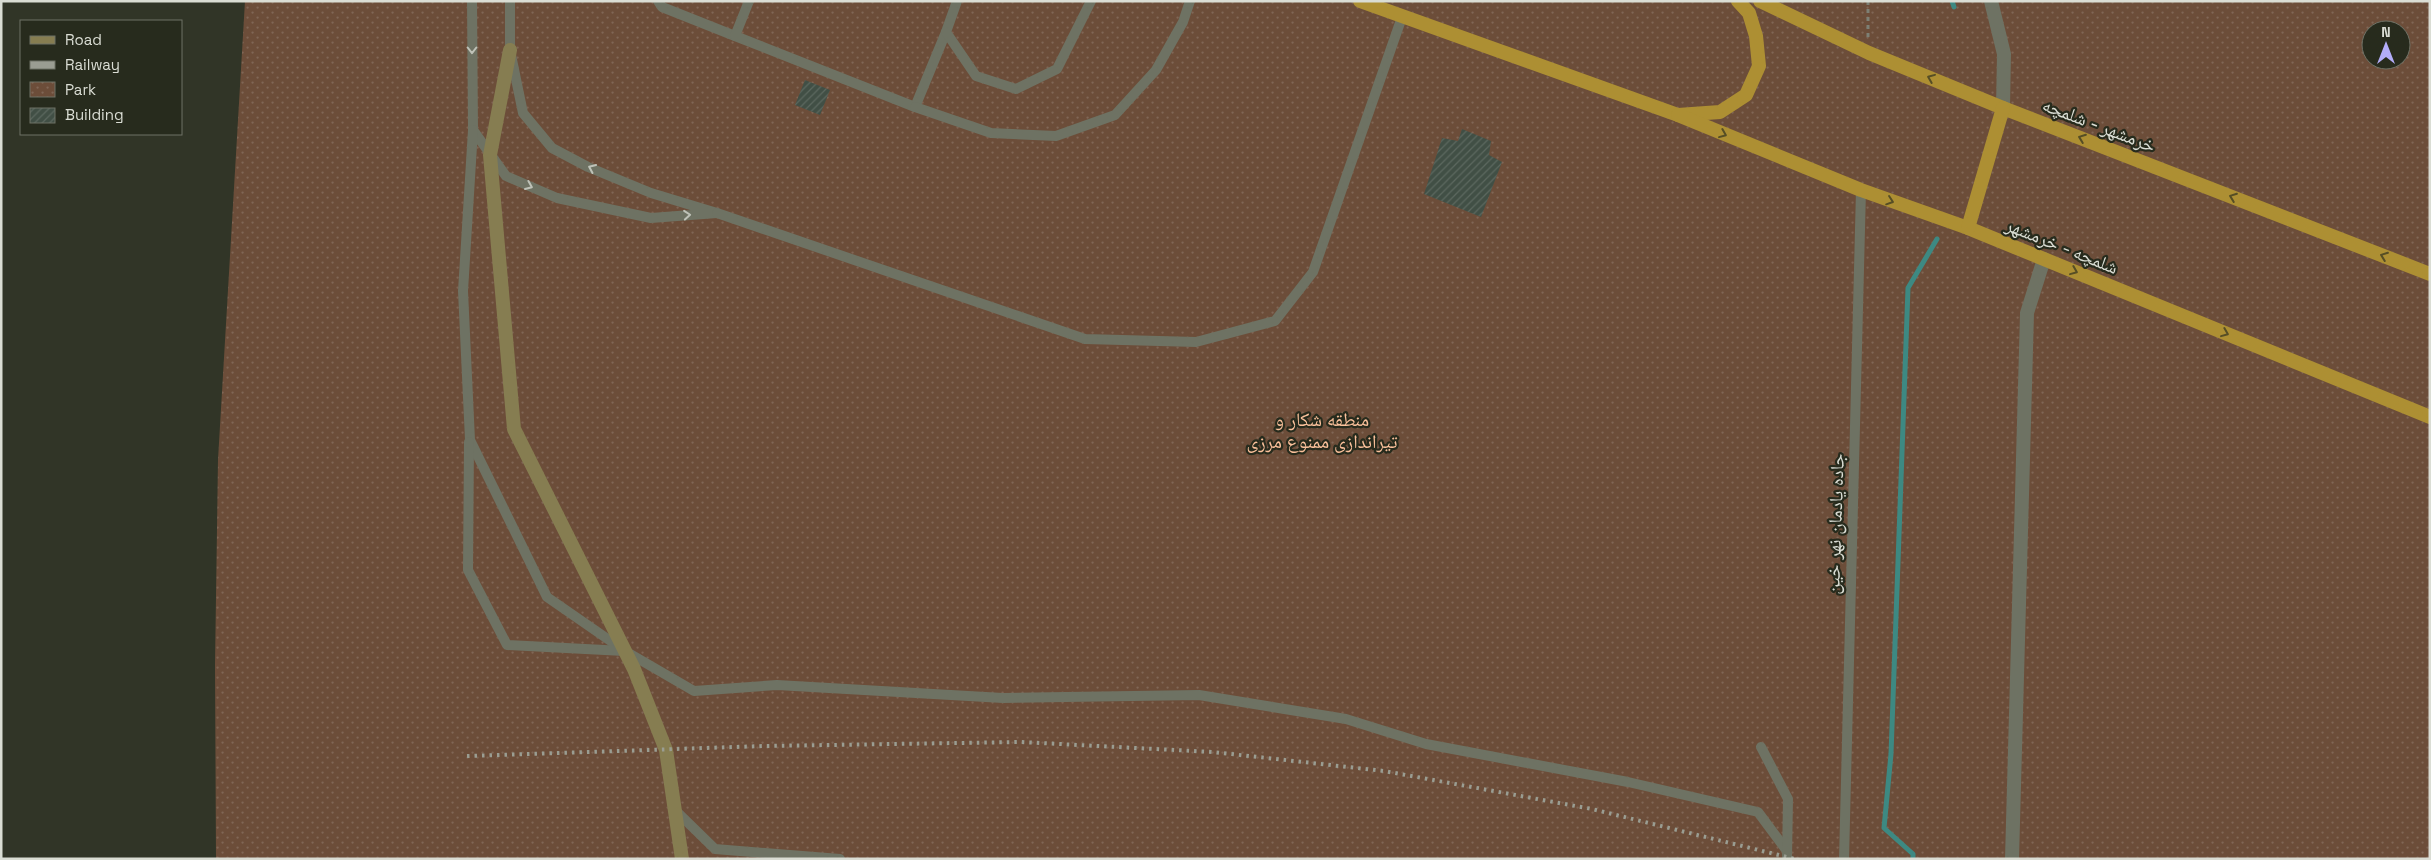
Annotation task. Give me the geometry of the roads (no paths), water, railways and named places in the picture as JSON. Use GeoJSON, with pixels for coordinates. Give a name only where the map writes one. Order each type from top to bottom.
{"type":"FeatureCollection","features":[{"type":"Feature","properties":{"kind":"highway","name":"شلمچه - خرمشهر"},"geometry":{"type":"LineString","coordinates":[[1360,1],[1678,115],[1861,190],[1968,228],[2430,418]]}},
{"type":"Feature","properties":{"kind":"highway"},"geometry":{"type":"LineString","coordinates":[[1678,115],[1720,112],[1746,95],[1759,66],[1756,36],[1749,12],[1738,1]]}},
{"type":"Feature","properties":{"kind":"highway","name":"خرمشهر - شلمچه"},"geometry":{"type":"LineString","coordinates":[[1760,1],[1869,53],[2004,108],[2430,274]]}},
{"type":"Feature","properties":{"kind":"highway"},"geometry":{"type":"LineString","coordinates":[[1968,228],[2004,108]]}},
{"type":"Feature","properties":{"kind":"main road"},"geometry":{"type":"LineString","coordinates":[[510,50],[490,155],[514,429],[625,651],[666,750],[674,809],[685,857]]}},
{"type":"Feature","properties":{"kind":"street"},"geometry":{"type":"LineString","coordinates":[[1991,1],[2004,54],[2004,108]]}},
{"type":"Feature","properties":{"kind":"street"},"geometry":{"type":"LineString","coordinates":[[2012,859],[2027,313],[2044,259]]}},
{"type":"Feature","properties":{"kind":"lane"},"geometry":{"type":"LineString","coordinates":[[472,1],[473,130],[463,290],[470,440],[468,570],[507,645],[625,651]]}},
{"type":"Feature","properties":{"kind":"lane"},"geometry":{"type":"LineString","coordinates":[[510,1],[510,50],[522,113],[552,148],[588,167],[651,192],[1085,339],[1196,342],[1275,321],[1313,272],[1402,17]]}},
{"type":"Feature","properties":{"kind":"lane"},"geometry":{"type":"LineString","coordinates":[[658,1],[662,7],[735,36],[915,107],[991,133],[1056,136],[1115,115],[1156,70],[1183,22],[1190,1]]}},
{"type":"Feature","properties":{"kind":"lane"},"geometry":{"type":"LineString","coordinates":[[735,36],[749,1]]}},
{"type":"Feature","properties":{"kind":"lane"},"geometry":{"type":"LineString","coordinates":[[915,107],[957,1]]}},
{"type":"Feature","properties":{"kind":"lane"},"geometry":{"type":"LineString","coordinates":[[946,32],[976,76],[1016,89],[1057,70],[1091,1]]}},
{"type":"Feature","properties":{"kind":"lane"},"geometry":{"type":"LineString","coordinates":[[473,130],[506,176],[557,198],[651,218],[716,213]]}},
{"type":"Feature","properties":{"kind":"lane","name":"جاده یادمان نهر خین"},"geometry":{"type":"LineString","coordinates":[[1844,859],[1861,190]]}},
{"type":"Feature","properties":{"kind":"lane"},"geometry":{"type":"LineString","coordinates":[[470,440],[546,597],[625,651],[694,691],[777,685],[1003,698],[1199,695],[1346,719],[1426,744],[1628,782],[1758,812],[1787,855]]}},
{"type":"Feature","properties":{"kind":"lane"},"geometry":{"type":"LineString","coordinates":[[1761,747],[1788,799],[1787,855]]}},
{"type":"Feature","properties":{"kind":"lane"},"geometry":{"type":"LineString","coordinates":[[674,809],[715,849],[840,859]]}},
{"type":"Feature","properties":{"kind":"waterway"},"geometry":{"type":"LineString","coordinates":[[1952,1],[1954,7]]}},
{"type":"Feature","properties":{"kind":"waterway"},"geometry":{"type":"LineString","coordinates":[[1913,859],[1913,854],[1884,828],[1891,754],[1908,288],[1937,239]]}},
{"type":"Feature","properties":{"kind":"railway"},"geometry":{"type":"LineString","coordinates":[[467,756],[765,746],[1021,742],[1213,752],[1384,771],[1592,809],[1795,859]]}},
{"type":"Feature","properties":{"kind":"park label","name":"منطقه شکار و تیراندازی ممنوع مرزی"},"geometry":{"type":"Point","coordinates":[1322,430]}}]}
